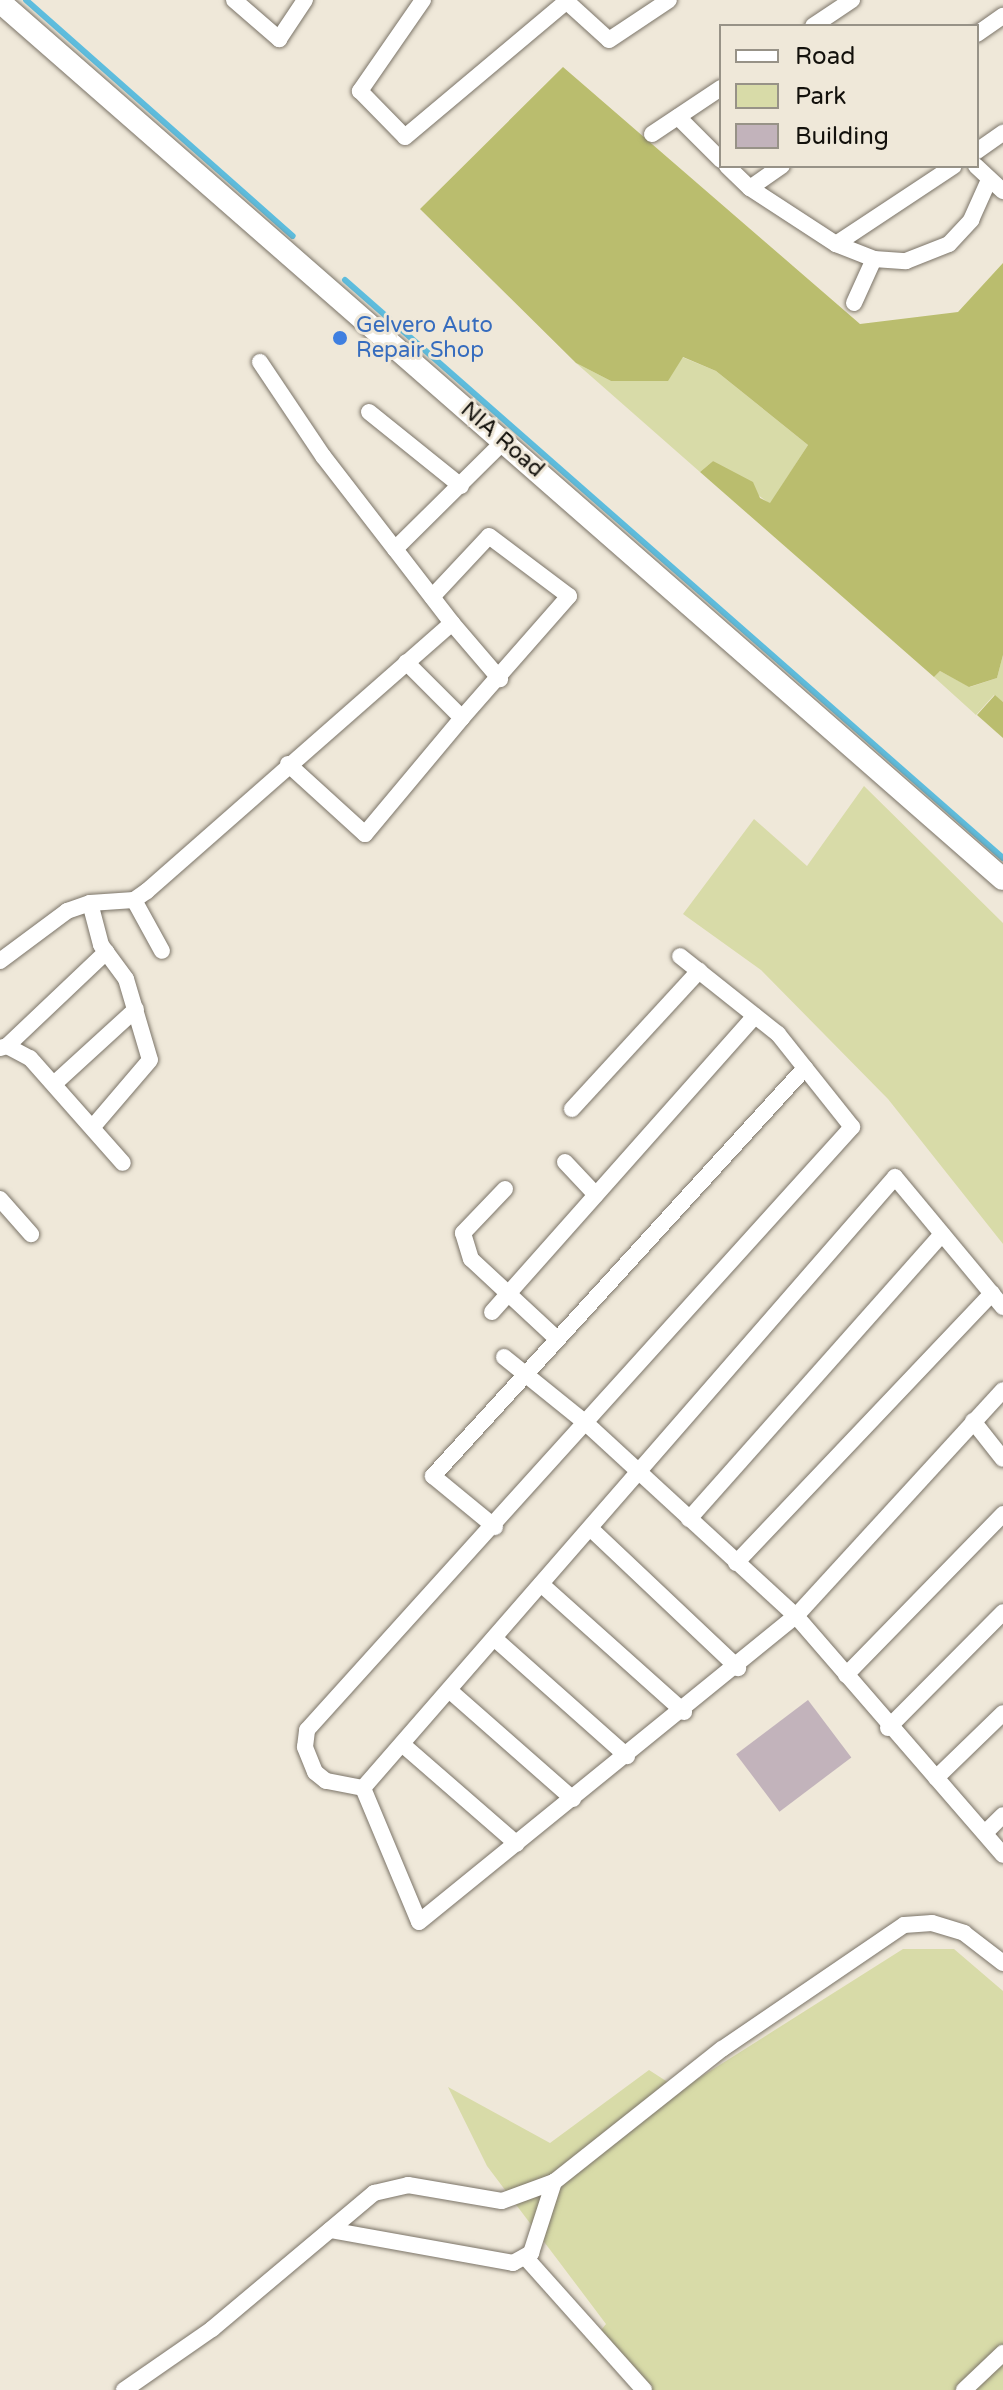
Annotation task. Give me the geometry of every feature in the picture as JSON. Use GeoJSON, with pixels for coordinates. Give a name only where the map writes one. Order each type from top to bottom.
{"type":"FeatureCollection","features":[{"type":"Feature","properties":{"kind":"street"},"geometry":{"type":"LineString","coordinates":[[234,0],[279,39],[305,0]]}},
{"type":"Feature","properties":{"kind":"street"},"geometry":{"type":"LineString","coordinates":[[423,0],[360,91],[405,137],[566,1],[609,40],[669,0]]}},
{"type":"Feature","properties":{"kind":"street"},"geometry":{"type":"LineString","coordinates":[[816,24],[852,0]]}},
{"type":"Feature","properties":{"kind":"street","name":"NIA Road"},"geometry":{"type":"LineString","coordinates":[[0,2],[1003,879]]}},
{"type":"Feature","properties":{"kind":"street"},"geometry":{"type":"LineString","coordinates":[[979,33],[1003,16]]}},
{"type":"Feature","properties":{"kind":"street"},"geometry":{"type":"LineString","coordinates":[[652,134],[719,89]]}},
{"type":"Feature","properties":{"kind":"street"},"geometry":{"type":"LineString","coordinates":[[678,117],[719,158]]}},
{"type":"Feature","properties":{"kind":"street"},"geometry":{"type":"LineString","coordinates":[[979,150],[1003,133]]}},
{"type":"Feature","properties":{"kind":"street"},"geometry":{"type":"LineString","coordinates":[[729,168],[750,188],[836,244],[874,259],[906,261],[949,244],[971,220],[988,182]]}},
{"type":"Feature","properties":{"kind":"street"},"geometry":{"type":"LineString","coordinates":[[750,188],[779,168]]}},
{"type":"Feature","properties":{"kind":"street"},"geometry":{"type":"LineString","coordinates":[[836,244],[951,168]]}},
{"type":"Feature","properties":{"kind":"street"},"geometry":{"type":"LineString","coordinates":[[978,168],[988,182],[1003,191]]}},
{"type":"Feature","properties":{"kind":"street"},"geometry":{"type":"LineString","coordinates":[[854,303],[874,259]]}},
{"type":"Feature","properties":{"kind":"street"},"geometry":{"type":"LineString","coordinates":[[260,362],[323,456],[452,623],[500,679]]}},
{"type":"Feature","properties":{"kind":"street"},"geometry":{"type":"LineString","coordinates":[[369,412],[461,486]]}},
{"type":"Feature","properties":{"kind":"street"},"geometry":{"type":"LineString","coordinates":[[395,549],[503,442]]}},
{"type":"Feature","properties":{"kind":"street"},"geometry":{"type":"LineString","coordinates":[[288,764],[365,834],[569,596],[489,536],[432,597]]}},
{"type":"Feature","properties":{"kind":"street"},"geometry":{"type":"LineString","coordinates":[[0,961],[67,911],[90,903],[134,900],[452,623]]}},
{"type":"Feature","properties":{"kind":"street"},"geometry":{"type":"LineString","coordinates":[[406,662],[462,718]]}},
{"type":"Feature","properties":{"kind":"street"},"geometry":{"type":"LineString","coordinates":[[134,900],[162,951]]}},
{"type":"Feature","properties":{"kind":"street"},"geometry":{"type":"LineString","coordinates":[[90,903],[106,952],[126,979],[150,1060],[92,1128]]}},
{"type":"Feature","properties":{"kind":"street"},"geometry":{"type":"LineString","coordinates":[[106,952],[4,1047],[30,1058],[123,1163]]}},
{"type":"Feature","properties":{"kind":"street"},"geometry":{"type":"LineString","coordinates":[[363,1788],[326,1781],[315,1772],[305,1747],[307,1730],[495,1527],[852,1127],[805,1068],[755,1016],[680,956]]}},
{"type":"Feature","properties":{"kind":"street"},"geometry":{"type":"LineString","coordinates":[[572,1109],[699,971]]}},
{"type":"Feature","properties":{"kind":"street"},"geometry":{"type":"LineString","coordinates":[[54,1084],[136,1009]]}},
{"type":"Feature","properties":{"kind":"street"},"geometry":{"type":"LineString","coordinates":[[492,1312],[755,1016]]}},
{"type":"Feature","properties":{"kind":"street"},"geometry":{"type":"LineString","coordinates":[[495,1527],[433,1476],[805,1068]]}},
{"type":"Feature","properties":{"kind":"street"},"geometry":{"type":"LineString","coordinates":[[565,1162],[596,1195]]}},
{"type":"Feature","properties":{"kind":"street"},"geometry":{"type":"LineString","coordinates":[[363,1788],[895,1177],[1003,1307]]}},
{"type":"Feature","properties":{"kind":"street"},"geometry":{"type":"LineString","coordinates":[[505,1189],[463,1233],[471,1259],[557,1339]]}},
{"type":"Feature","properties":{"kind":"street"},"geometry":{"type":"LineString","coordinates":[[0,1199],[31,1234]]}},
{"type":"Feature","properties":{"kind":"street"},"geometry":{"type":"LineString","coordinates":[[689,1519],[942,1234]]}},
{"type":"Feature","properties":{"kind":"street"},"geometry":{"type":"LineString","coordinates":[[736,1563],[992,1293]]}},
{"type":"Feature","properties":{"kind":"street"},"geometry":{"type":"LineString","coordinates":[[504,1357],[638,1469],[796,1616],[888,1728],[1003,1855]]}},
{"type":"Feature","properties":{"kind":"street"},"geometry":{"type":"LineString","coordinates":[[363,1788],[419,1922],[684,1712],[796,1616],[1003,1390]]}},
{"type":"Feature","properties":{"kind":"street"},"geometry":{"type":"LineString","coordinates":[[973,1421],[1003,1459]]}},
{"type":"Feature","properties":{"kind":"street"},"geometry":{"type":"LineString","coordinates":[[846,1675],[1003,1514]]}},
{"type":"Feature","properties":{"kind":"street"},"geometry":{"type":"LineString","coordinates":[[590,1528],[738,1668]]}},
{"type":"Feature","properties":{"kind":"street"},"geometry":{"type":"LineString","coordinates":[[541,1584],[684,1712]]}},
{"type":"Feature","properties":{"kind":"street"},"geometry":{"type":"LineString","coordinates":[[888,1728],[1003,1612]]}},
{"type":"Feature","properties":{"kind":"street"},"geometry":{"type":"LineString","coordinates":[[494,1638],[627,1756]]}},
{"type":"Feature","properties":{"kind":"street"},"geometry":{"type":"LineString","coordinates":[[449,1690],[573,1799]]}},
{"type":"Feature","properties":{"kind":"street"},"geometry":{"type":"LineString","coordinates":[[936,1778],[1003,1713]]}},
{"type":"Feature","properties":{"kind":"street"},"geometry":{"type":"LineString","coordinates":[[402,1744],[517,1844]]}},
{"type":"Feature","properties":{"kind":"street"},"geometry":{"type":"LineString","coordinates":[[985,1833],[1003,1815]]}},
{"type":"Feature","properties":{"kind":"street"},"geometry":{"type":"LineString","coordinates":[[124,2390],[212,2329],[384,2189],[408,2185],[502,2201],[554,2182],[722,2049],[904,1925],[932,1923],[964,1933],[1003,1963]]}},
{"type":"Feature","properties":{"kind":"street"},"geometry":{"type":"LineString","coordinates":[[526,2258],[554,2182]]}},
{"type":"Feature","properties":{"kind":"street"},"geometry":{"type":"LineString","coordinates":[[330,2230],[491,2261],[526,2258]]}},
{"type":"Feature","properties":{"kind":"street"},"geometry":{"type":"LineString","coordinates":[[526,2258],[644,2390]]}},
{"type":"Feature","properties":{"kind":"street"},"geometry":{"type":"LineString","coordinates":[[964,2390],[1003,2353]]}},
{"type":"Feature","properties":{"kind":"green space"},"geometry":{"type":"Polygon","coordinates":[[[563,67],[860,324],[958,312],[1003,263],[1003,655],[997,678],[969,687],[940,671],[934,677],[700,472],[713,461],[753,482],[760,498],[770,503],[808,445],[716,371],[683,357],[668,381],[611,381],[576,363],[420,209],[563,67]]]}},
{"type":"Feature","properties":{"kind":"green space"},"geometry":{"type":"Polygon","coordinates":[[[682,357],[716,371],[808,445],[770,504],[713,461],[700,472],[576,363],[611,381],[682,357]]]}},
{"type":"Feature","properties":{"kind":"green space"},"geometry":{"type":"Polygon","coordinates":[[[1003,655],[1003,702],[994,695],[976,715],[934,677],[940,671],[970,687],[997,678],[1003,655]]]}},
{"type":"Feature","properties":{"kind":"green space"},"geometry":{"type":"Polygon","coordinates":[[[995,695],[1003,702],[1003,738],[977,715],[995,695]]]}},
{"type":"Feature","properties":{"kind":"green space"},"geometry":{"type":"Polygon","coordinates":[[[864,786],[1003,923],[1003,1244],[888,1099],[761,970],[683,914],[754,819],[807,866],[864,786]]]}},
{"type":"Feature","properties":{"kind":"green space"},"geometry":{"type":"Polygon","coordinates":[[[903,1949],[954,1949],[1003,1991],[1003,2390],[647,2390],[590,2344],[606,2324],[487,2166],[448,2087],[550,2143],[649,2070],[680,2090],[903,1949]]]}},
{"type":"Feature","properties":{"kind":"building"},"geometry":{"type":"Polygon","coordinates":[[[808,1700],[851,1758],[779,1812],[736,1754],[808,1700]]]}},
{"type":"Feature","properties":{"kind":"waterway"},"geometry":{"type":"LineString","coordinates":[[26,0],[293,236]]}},
{"type":"Feature","properties":{"kind":"waterway"},"geometry":{"type":"LineString","coordinates":[[345,280],[1003,858]]}},
{"type":"Feature","properties":{"kind":"place","name":"Gelvero Auto Repair Shop"},"geometry":{"type":"Point","coordinates":[340,338]}}]}
